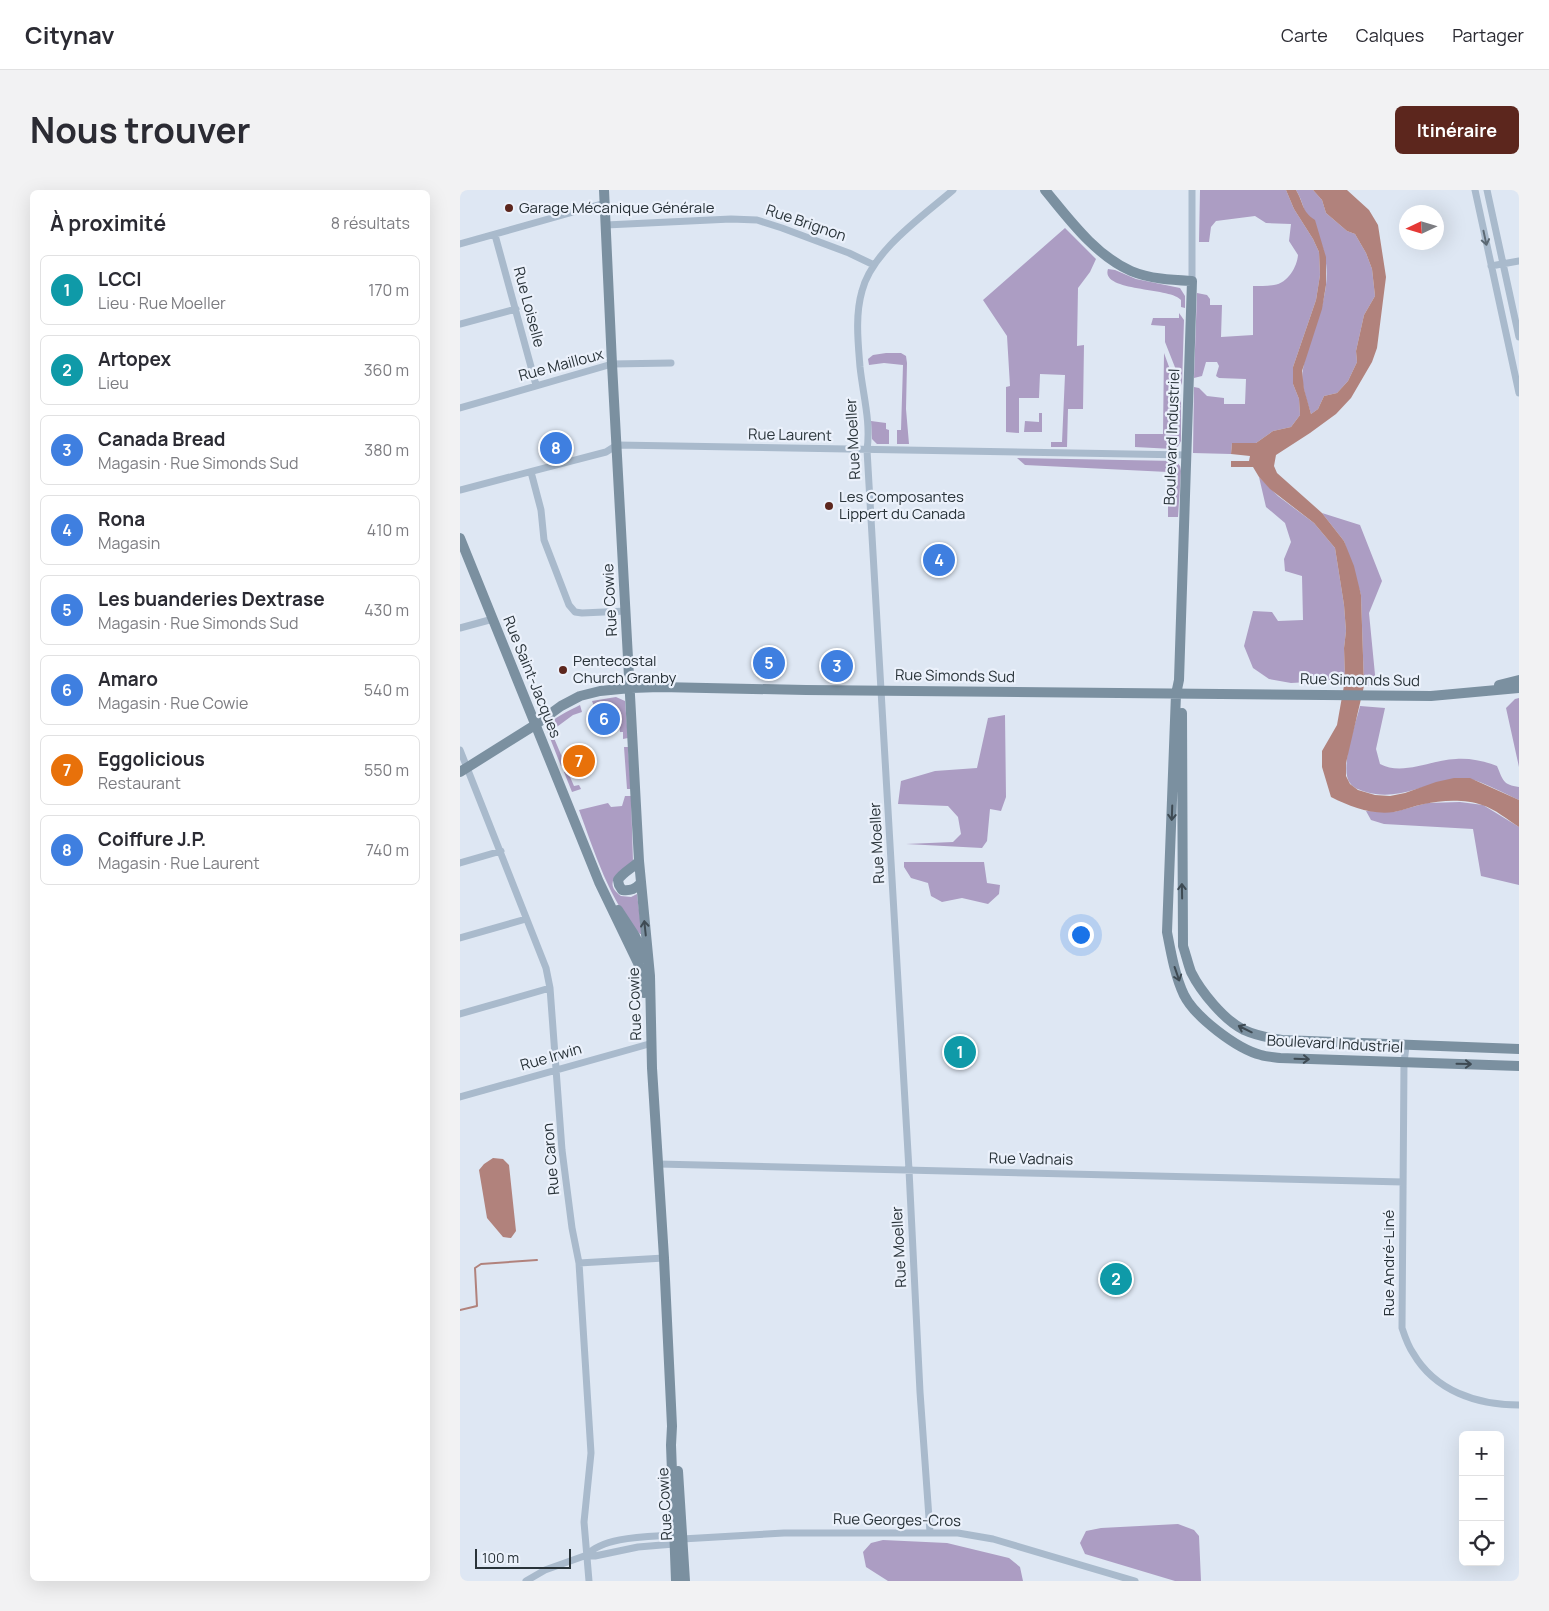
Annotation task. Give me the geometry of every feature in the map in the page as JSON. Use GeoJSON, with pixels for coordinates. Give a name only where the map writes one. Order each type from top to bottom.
{"type":"FeatureCollection","features":[{"type":"Feature","properties":{"kind":"street","name":"Rue Cowie"},"geometry":{"type":"LineString","coordinates":[[604,190],[639,861],[650,976],[652,1068],[672,1426],[677,1444],[676,1581]]}},
{"type":"Feature","properties":{"kind":"street","name":"Rue Moeller"},"geometry":{"type":"LineString","coordinates":[[930,1532],[920,1392],[867,450],[869,434],[860,366],[858,311],[862,290],[874,265],[883,252],[952,190]]}},
{"type":"Feature","properties":{"kind":"street"},"geometry":{"type":"LineString","coordinates":[[1045,190],[1075,226],[1103,253],[1118,264],[1133,272],[1192,281]]}},
{"type":"Feature","properties":{"kind":"street","name":"Boulevard Industriel"},"geometry":{"type":"LineString","coordinates":[[1192,190],[1192,281],[1187,455],[1179,691],[1167,932],[1172,960],[1185,997],[1209,1024],[1232,1041],[1260,1055],[1280,1058],[1519,1066]]}},
{"type":"Feature","properties":{"kind":"street"},"geometry":{"type":"LineString","coordinates":[[1475,190],[1519,393]]}},
{"type":"Feature","properties":{"kind":"street"},"geometry":{"type":"LineString","coordinates":[[1487,190],[1519,337]]}},
{"type":"Feature","properties":{"kind":"street"},"geometry":{"type":"LineString","coordinates":[[460,244],[605,203]]}},
{"type":"Feature","properties":{"kind":"street","name":"Rue Brignon"},"geometry":{"type":"LineString","coordinates":[[606,225],[731,219],[757,220],[848,253],[874,265]]}},
{"type":"Feature","properties":{"kind":"street","name":"Rue Loiselle"},"geometry":{"type":"LineString","coordinates":[[495,235],[536,385]]}},
{"type":"Feature","properties":{"kind":"street"},"geometry":{"type":"LineString","coordinates":[[1492,266],[1519,261]]}},
{"type":"Feature","properties":{"kind":"street"},"geometry":{"type":"LineString","coordinates":[[460,324],[516,309]]}},
{"type":"Feature","properties":{"kind":"street"},"geometry":{"type":"LineString","coordinates":[[1510,351],[1519,350]]}},
{"type":"Feature","properties":{"kind":"street","name":"Rue Mailloux"},"geometry":{"type":"LineString","coordinates":[[460,408],[612,364],[671,363]]}},
{"type":"Feature","properties":{"kind":"street","name":"Rue Laurent"},"geometry":{"type":"LineString","coordinates":[[460,490],[606,452],[617,445],[1187,455]]}},
{"type":"Feature","properties":{"kind":"street"},"geometry":{"type":"LineString","coordinates":[[531,472],[541,510],[544,540],[569,605],[575,612],[582,613],[626,611]]}},
{"type":"Feature","properties":{"kind":"street","name":"Rue Saint-Jacques"},"geometry":{"type":"LineString","coordinates":[[460,538],[599,882],[639,965],[643,979],[649,1044]]}},
{"type":"Feature","properties":{"kind":"street"},"geometry":{"type":"LineString","coordinates":[[460,628],[493,619]]}},
{"type":"Feature","properties":{"kind":"street","name":"Rue Simonds Sud"},"geometry":{"type":"LineString","coordinates":[[1474,692],[1519,680]]}},
{"type":"Feature","properties":{"kind":"street","name":"Rue Simonds Sud"},"geometry":{"type":"LineString","coordinates":[[464,770],[536,725],[561,706],[580,696],[600,691],[631,688],[1179,691],[1431,696],[1519,688]]}},
{"type":"Feature","properties":{"kind":"street","name":"Boulevard Industriel"},"geometry":{"type":"LineString","coordinates":[[1179,691],[1183,946],[1191,972],[1200,989],[1223,1014],[1242,1029],[1267,1038],[1282,1040],[1519,1049]]}},
{"type":"Feature","properties":{"kind":"street","name":"Rue Caron"},"geometry":{"type":"LineString","coordinates":[[460,750],[464,770],[501,851],[546,968],[550,988],[562,1150],[572,1228],[579,1263],[591,1454],[584,1522],[589,1581]]}},
{"type":"Feature","properties":{"kind":"street"},"geometry":{"type":"LineString","coordinates":[[460,862],[501,851]]}},
{"type":"Feature","properties":{"kind":"street"},"geometry":{"type":"LineString","coordinates":[[639,861],[633,868],[621,875],[618,880],[622,890],[636,888],[641,883]]}},
{"type":"Feature","properties":{"kind":"street","name":"Rue Saint-Jacques"},"geometry":{"type":"LineString","coordinates":[[599,882],[635,936],[645,957],[650,976]]}},
{"type":"Feature","properties":{"kind":"street"},"geometry":{"type":"LineString","coordinates":[[460,938],[526,919]]}},
{"type":"Feature","properties":{"kind":"street"},"geometry":{"type":"LineString","coordinates":[[460,1014],[550,988]]}},
{"type":"Feature","properties":{"kind":"street","name":"Rue Cowie"},"geometry":{"type":"LineString","coordinates":[[649,1044],[652,1068]]}},
{"type":"Feature","properties":{"kind":"street","name":"Rue Irwin"},"geometry":{"type":"LineString","coordinates":[[460,1097],[649,1044]]}},
{"type":"Feature","properties":{"kind":"street","name":"Rue André-Liné"},"geometry":{"type":"LineString","coordinates":[[1406,1046],[1404,1063],[1402,1328],[1412,1353],[1428,1374],[1452,1390],[1474,1400],[1502,1405],[1519,1405]]}},
{"type":"Feature","properties":{"kind":"street","name":"Rue Vadnais"},"geometry":{"type":"LineString","coordinates":[[658,1164],[1403,1182]]}},
{"type":"Feature","properties":{"kind":"street"},"geometry":{"type":"LineString","coordinates":[[579,1263],[664,1258]]}},
{"type":"Feature","properties":{"kind":"street","name":"Rue Georges-Cros"},"geometry":{"type":"LineString","coordinates":[[587,1555],[592,1549],[629,1539],[677,1539],[784,1533],[958,1532],[993,1539],[1135,1581]]}},
{"type":"Feature","properties":{"kind":"street"},"geometry":{"type":"LineString","coordinates":[[629,1539],[630,1548]]}},
{"type":"Feature","properties":{"kind":"street","name":"Rue Cowie"},"geometry":{"type":"LineString","coordinates":[[677,1539],[685,1581]]}},
{"type":"Feature","properties":{"kind":"street","name":"Rue Georges-Cros"},"geometry":{"type":"LineString","coordinates":[[526,1581],[545,1570],[587,1555],[595,1556],[677,1539]]}},
{"type":"Feature","properties":{"kind":"shaded area"},"geometry":{"type":"Polygon","coordinates":[[[1200,190],[1286,190],[1294,209],[1319,252],[1320,275],[1316,300],[1293,367],[1293,384],[1299,399],[1300,415],[1291,427],[1273,431],[1256,443],[1232,443],[1231,454],[1193,453],[1194,387],[1199,388],[1207,396],[1224,398],[1224,404],[1245,404],[1246,379],[1219,378],[1216,376],[1219,366],[1217,362],[1206,362],[1202,376],[1194,378],[1197,293],[1207,295],[1210,299],[1210,305],[1222,305],[1221,337],[1253,335],[1253,286],[1274,285],[1284,281],[1294,269],[1298,255],[1289,241],[1291,224],[1266,223],[1255,216],[1216,221],[1211,227],[1209,242],[1199,242],[1200,190]]]}},
{"type":"Feature","properties":{"kind":"shaded area"},"geometry":{"type":"Polygon","coordinates":[[[1286,190],[1296,190],[1305,210],[1315,220],[1326,257],[1326,285],[1322,309],[1302,371],[1304,389],[1311,414],[1318,409],[1324,396],[1337,393],[1348,381],[1357,362],[1356,351],[1364,315],[1375,296],[1372,269],[1366,253],[1355,234],[1347,231],[1326,213],[1322,200],[1313,190],[1347,190],[1369,210],[1378,225],[1386,277],[1377,348],[1372,362],[1351,398],[1336,414],[1276,455],[1274,466],[1277,473],[1322,513],[1344,541],[1354,566],[1361,595],[1364,686],[1346,763],[1346,776],[1350,784],[1358,790],[1375,795],[1390,796],[1436,782],[1454,778],[1470,778],[1519,800],[1519,827],[1492,809],[1469,802],[1438,802],[1386,813],[1362,809],[1331,797],[1322,767],[1322,751],[1337,725],[1345,680],[1344,648],[1346,631],[1335,548],[1314,523],[1270,489],[1253,467],[1231,467],[1231,461],[1249,461],[1250,456],[1231,454],[1232,443],[1256,443],[1273,431],[1291,427],[1300,415],[1299,399],[1293,384],[1293,367],[1316,300],[1320,275],[1319,252],[1294,209],[1286,190]]]}},
{"type":"Feature","properties":{"kind":"shaded area"},"geometry":{"type":"Polygon","coordinates":[[[1296,190],[1313,190],[1322,200],[1326,213],[1347,231],[1355,234],[1366,253],[1372,269],[1375,296],[1364,315],[1356,351],[1357,362],[1348,381],[1337,393],[1324,396],[1318,409],[1311,414],[1304,392],[1302,374],[1306,355],[1320,314],[1327,271],[1320,240],[1306,215],[1296,190]]]}},
{"type":"Feature","properties":{"kind":"shaded area"},"geometry":{"type":"Polygon","coordinates":[[[1065,228],[1096,259],[1090,272],[1078,288],[1077,346],[1084,345],[1083,409],[1068,409],[1067,447],[1051,447],[1051,442],[1062,442],[1065,375],[1040,374],[1039,398],[1019,398],[1019,433],[1006,432],[1006,387],[1010,386],[1007,336],[983,300],[1065,228]]]}},
{"type":"Feature","properties":{"kind":"shaded area"},"geometry":{"type":"Polygon","coordinates":[[[1108,269],[1136,279],[1180,288],[1185,296],[1185,308],[1181,307],[1181,300],[1175,296],[1115,282],[1108,276],[1108,269]]]}},
{"type":"Feature","properties":{"kind":"shaded area"},"geometry":{"type":"Polygon","coordinates":[[[1179,313],[1184,320],[1182,385],[1165,342],[1165,326],[1151,325],[1153,318],[1179,318],[1179,313]]]}},
{"type":"Feature","properties":{"kind":"shaded area"},"geometry":{"type":"Polygon","coordinates":[[[901,353],[906,356],[906,409],[909,444],[897,444],[897,430],[901,430],[903,365],[884,363],[869,365],[868,359],[873,355],[901,353]]]}},
{"type":"Feature","properties":{"kind":"shaded area"},"geometry":{"type":"Polygon","coordinates":[[[1164,353],[1181,400],[1181,441],[1177,448],[1173,449],[1135,447],[1135,434],[1163,434],[1164,353]]]}},
{"type":"Feature","properties":{"kind":"shaded area"},"geometry":{"type":"Polygon","coordinates":[[[1039,413],[1042,413],[1042,432],[1024,432],[1025,421],[1039,422],[1039,413]]]}},
{"type":"Feature","properties":{"kind":"shaded area"},"geometry":{"type":"Polygon","coordinates":[[[871,421],[886,423],[886,429],[889,430],[889,444],[877,444],[872,439],[871,421]]]}},
{"type":"Feature","properties":{"kind":"shaded area"},"geometry":{"type":"Polygon","coordinates":[[[1017,458],[1176,461],[1181,471],[1178,517],[1168,517],[1168,472],[1025,465],[1017,458]]]}},
{"type":"Feature","properties":{"kind":"shaded area"},"geometry":{"type":"Polygon","coordinates":[[[1259,477],[1278,496],[1314,523],[1335,548],[1346,631],[1344,648],[1345,680],[1291,683],[1269,679],[1253,668],[1244,646],[1253,611],[1272,612],[1278,621],[1303,620],[1302,576],[1285,571],[1284,559],[1291,542],[1285,523],[1266,507],[1259,477]]]}},
{"type":"Feature","properties":{"kind":"shaded area"},"geometry":{"type":"Polygon","coordinates":[[[1322,513],[1360,525],[1382,581],[1369,613],[1376,685],[1364,686],[1361,595],[1344,541],[1322,513]]]}},
{"type":"Feature","properties":{"kind":"shaded area"},"geometry":{"type":"Polygon","coordinates":[[[616,697],[625,701],[628,738],[623,739],[623,732],[620,732],[617,709],[606,704],[594,706],[592,701],[616,697]]]}},
{"type":"Feature","properties":{"kind":"shaded area"},"geometry":{"type":"Polygon","coordinates":[[[1519,698],[1519,767],[1506,708],[1515,699],[1519,698]]]}},
{"type":"Feature","properties":{"kind":"shaded area"},"geometry":{"type":"Polygon","coordinates":[[[580,705],[582,712],[573,715],[554,729],[554,738],[565,764],[561,766],[546,728],[557,717],[580,705]]]}},
{"type":"Feature","properties":{"kind":"shaded area"},"geometry":{"type":"Polygon","coordinates":[[[1360,706],[1385,708],[1376,749],[1380,764],[1389,767],[1407,768],[1456,759],[1482,761],[1497,766],[1504,781],[1519,787],[1519,800],[1467,778],[1450,780],[1415,790],[1386,795],[1355,788],[1347,776],[1346,767],[1349,746],[1360,706]]]}},
{"type":"Feature","properties":{"kind":"shaded area"},"geometry":{"type":"Polygon","coordinates":[[[1005,715],[1006,797],[1001,811],[990,809],[987,841],[982,848],[906,844],[953,842],[961,834],[958,817],[948,806],[898,804],[901,781],[935,771],[977,768],[988,718],[1005,715]]]}},
{"type":"Feature","properties":{"kind":"shaded area"},"geometry":{"type":"Polygon","coordinates":[[[624,747],[628,747],[631,789],[627,789],[624,747]]]}},
{"type":"Feature","properties":{"kind":"shaded area"},"geometry":{"type":"Polygon","coordinates":[[[567,770],[574,786],[579,785],[581,789],[572,792],[564,772],[567,770]]]}},
{"type":"Feature","properties":{"kind":"shaded area"},"geometry":{"type":"Polygon","coordinates":[[[625,796],[631,796],[633,862],[615,877],[613,886],[615,891],[621,896],[631,897],[637,894],[642,934],[629,921],[611,892],[579,810],[608,803],[611,807],[622,806],[625,796]]]}},
{"type":"Feature","properties":{"kind":"shaded area"},"geometry":{"type":"Polygon","coordinates":[[[1460,802],[1483,805],[1519,827],[1519,885],[1481,876],[1473,829],[1384,824],[1371,820],[1366,811],[1394,812],[1427,803],[1460,802]]]}},
{"type":"Feature","properties":{"kind":"shaded area"},"geometry":{"type":"Polygon","coordinates":[[[904,862],[984,862],[987,883],[1000,885],[999,894],[988,904],[962,898],[942,902],[931,896],[928,883],[911,878],[904,867],[904,862]]]}},
{"type":"Feature","properties":{"kind":"shaded area"},"geometry":{"type":"Polygon","coordinates":[[[493,1158],[503,1159],[509,1165],[516,1231],[511,1238],[503,1237],[487,1218],[479,1170],[493,1158]]]}},
{"type":"Feature","properties":{"kind":"shaded area"},"geometry":{"type":"Polygon","coordinates":[[[1178,1524],[1194,1530],[1199,1536],[1201,1581],[1175,1581],[1085,1554],[1080,1543],[1086,1531],[1101,1528],[1178,1524]]]}},
{"type":"Feature","properties":{"kind":"shaded area"},"geometry":{"type":"Polygon","coordinates":[[[883,1540],[947,1543],[1009,1558],[1020,1567],[1023,1581],[888,1581],[866,1567],[863,1552],[871,1543],[883,1540]]]}},
{"type":"Feature","properties":{"kind":"waterway"},"geometry":{"type":"LineString","coordinates":[[460,1310],[477,1306],[475,1268],[481,1264],[537,1260]]}},
{"type":"Feature","properties":{"kind":"place","name":"Garage Mécanique Générale"},"geometry":{"type":"Point","coordinates":[509,208]}},
{"type":"Feature","properties":{"kind":"place","name":"Coiffure J.P."},"geometry":{"type":"Point","coordinates":[556,448]}},
{"type":"Feature","properties":{"kind":"place","name":"Les Composantes Lippert du Canada"},"geometry":{"type":"Point","coordinates":[829,506]}},
{"type":"Feature","properties":{"kind":"place","name":"Rona"},"geometry":{"type":"Point","coordinates":[939,560]}},
{"type":"Feature","properties":{"kind":"place","name":"Les buanderies Dextrase"},"geometry":{"type":"Point","coordinates":[769,663]}},
{"type":"Feature","properties":{"kind":"place","name":"Canada Bread"},"geometry":{"type":"Point","coordinates":[837,666]}},
{"type":"Feature","properties":{"kind":"place","name":"Pentecostal Church Granby"},"geometry":{"type":"Point","coordinates":[563,670]}},
{"type":"Feature","properties":{"kind":"place","name":"Amaro"},"geometry":{"type":"Point","coordinates":[604,719]}},
{"type":"Feature","properties":{"kind":"place","name":"Eggolicious"},"geometry":{"type":"Point","coordinates":[579,761]}},
{"type":"Feature","properties":{"kind":"place","name":"LCCI"},"geometry":{"type":"Point","coordinates":[960,1052]}},
{"type":"Feature","properties":{"kind":"place","name":"Artopex"},"geometry":{"type":"Point","coordinates":[1116,1279]}}]}
